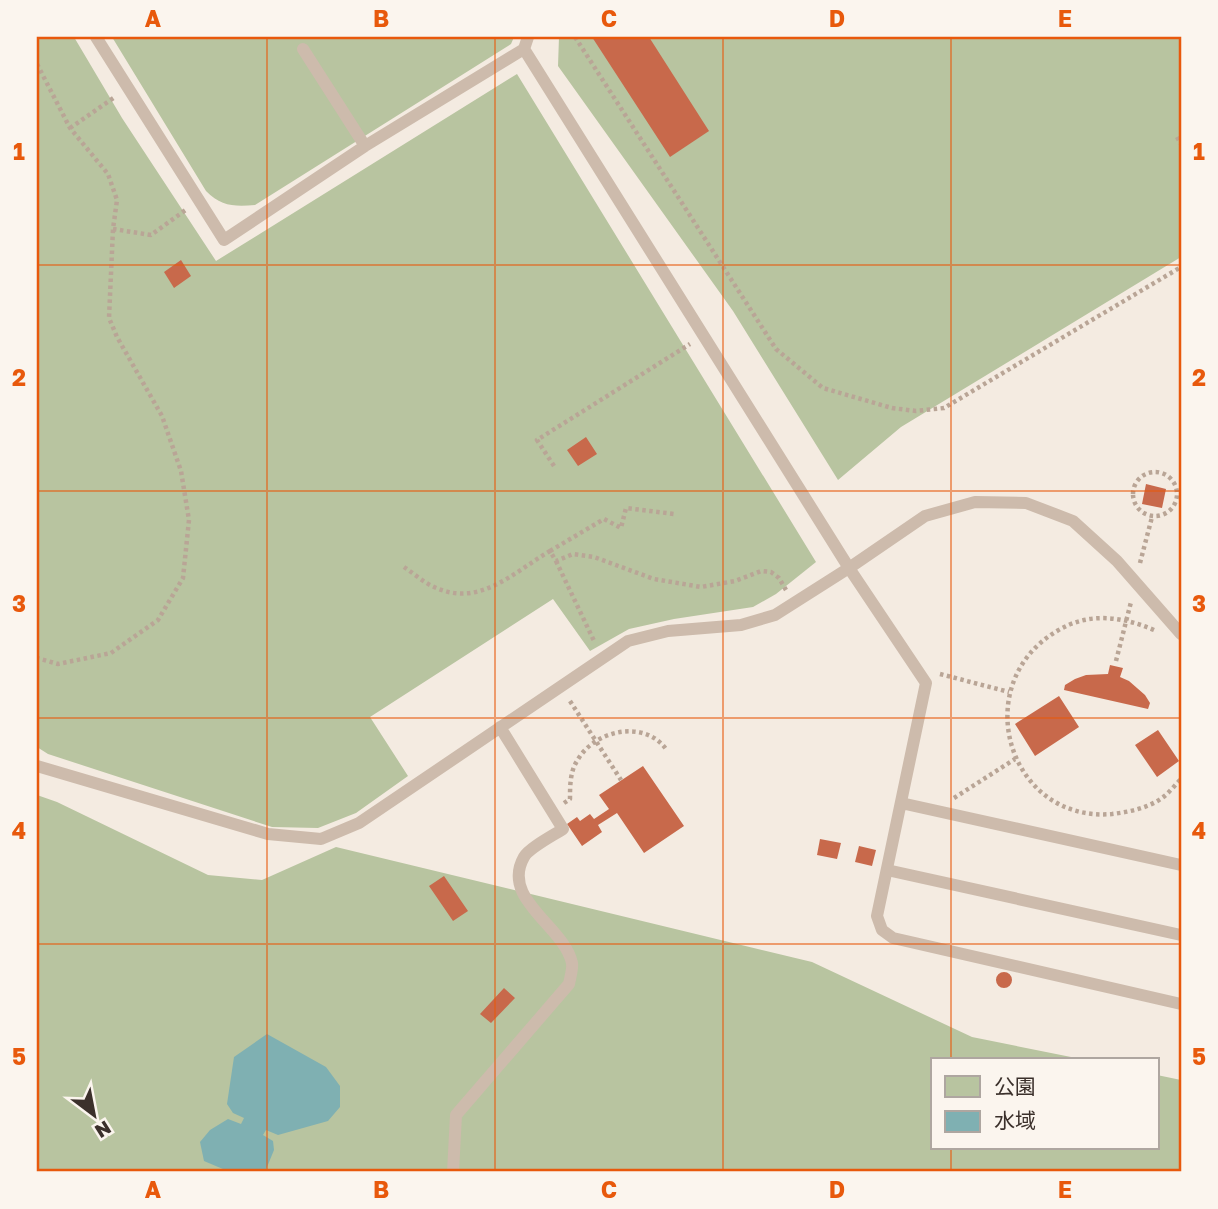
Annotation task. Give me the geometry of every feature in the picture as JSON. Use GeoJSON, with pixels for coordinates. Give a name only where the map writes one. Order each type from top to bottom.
{"type":"FeatureCollection","features":[{"type":"Feature","properties":{"kind":"lane"},"geometry":{"type":"LineString","coordinates":[[96,37],[224,240],[526,43],[703,336],[849,568],[926,683],[877,916],[882,930],[893,938],[1181,1004]]}},
{"type":"Feature","properties":{"kind":"lane"},"geometry":{"type":"LineString","coordinates":[[303,49],[365,146]]}},
{"type":"Feature","properties":{"kind":"lane"},"geometry":{"type":"LineString","coordinates":[[37,766],[268,834],[321,839],[359,823],[628,641],[668,631],[741,625],[775,615],[925,516],[975,502],[1026,503],[1073,521],[1117,561],[1181,634]]}},
{"type":"Feature","properties":{"kind":"lane"},"geometry":{"type":"LineString","coordinates":[[453,1172],[456,1115],[569,984],[572,964],[557,933],[526,902],[518,873],[525,855],[564,829],[499,727]]}},
{"type":"Feature","properties":{"kind":"lane"},"geometry":{"type":"LineString","coordinates":[[901,803],[1181,865]]}},
{"type":"Feature","properties":{"kind":"lane"},"geometry":{"type":"LineString","coordinates":[[887,870],[1181,935]]}},
{"type":"Feature","properties":{"kind":"path"},"geometry":{"type":"LineString","coordinates":[[575,37],[776,349],[823,387],[892,408],[916,411],[944,408],[1181,267]]}},
{"type":"Feature","properties":{"kind":"path"},"geometry":{"type":"LineString","coordinates":[[37,64],[69,128],[108,174],[117,200],[109,318],[162,416],[181,471],[190,520],[183,578],[158,620],[111,653],[58,664],[37,658]]}},
{"type":"Feature","properties":{"kind":"path"},"geometry":{"type":"LineString","coordinates":[[69,128],[128,88]]}},
{"type":"Feature","properties":{"kind":"path"},"geometry":{"type":"LineString","coordinates":[[1177,138],[1181,144]]}},
{"type":"Feature","properties":{"kind":"path"},"geometry":{"type":"LineString","coordinates":[[113,229],[151,235],[198,200]]}},
{"type":"Feature","properties":{"kind":"path"},"geometry":{"type":"LineString","coordinates":[[554,466],[537,440],[703,336]]}},
{"type":"Feature","properties":{"kind":"path"},"geometry":{"type":"LineString","coordinates":[[1161,473],[1173,481],[1178,495],[1172,509],[1166,514],[1152,517],[1135,504],[1133,490],[1136,483],[1147,474],[1161,473]]}},
{"type":"Feature","properties":{"kind":"path"},"geometry":{"type":"LineString","coordinates":[[404,567],[430,585],[448,592],[468,594],[485,591],[604,519],[621,528],[626,508],[674,514]]}},
{"type":"Feature","properties":{"kind":"path"},"geometry":{"type":"LineString","coordinates":[[1116,661],[1152,517]]}},
{"type":"Feature","properties":{"kind":"path"},"geometry":{"type":"LineString","coordinates":[[550,551],[596,644]]}},
{"type":"Feature","properties":{"kind":"path"},"geometry":{"type":"LineString","coordinates":[[556,561],[573,554],[594,557],[654,579],[701,587],[735,581],[761,571],[771,572],[779,578],[794,603]]}},
{"type":"Feature","properties":{"kind":"path"},"geometry":{"type":"LineString","coordinates":[[1160,633],[1126,620],[1100,617],[1069,624],[1042,640],[1021,663],[1009,692],[1006,726],[1015,759],[1035,787],[1063,806],[1097,815],[1131,812],[1162,798],[1181,780]]}},
{"type":"Feature","properties":{"kind":"path"},"geometry":{"type":"LineString","coordinates":[[929,671],[1009,692]]}},
{"type":"Feature","properties":{"kind":"path"},"geometry":{"type":"LineString","coordinates":[[560,686],[621,780]]}},
{"type":"Feature","properties":{"kind":"path"},"geometry":{"type":"LineString","coordinates":[[552,811],[570,799],[570,780],[576,761],[596,741],[624,731],[643,733],[661,742],[666,750]]}},
{"type":"Feature","properties":{"kind":"path"},"geometry":{"type":"LineString","coordinates":[[935,810],[1015,759]]}},
{"type":"Feature","properties":{"kind":"green space"},"geometry":{"type":"Polygon","coordinates":[[[37,37],[74,37],[122,118],[216,261],[517,74],[816,562],[776,594],[753,607],[629,629],[590,651],[553,599],[370,717],[408,776],[356,813],[318,828],[272,827],[48,754],[37,747],[37,37]]]}},
{"type":"Feature","properties":{"kind":"green space"},"geometry":{"type":"Polygon","coordinates":[[[112,37],[514,37],[511,44],[255,205],[241,206],[223,203],[206,191],[112,37]]]}},
{"type":"Feature","properties":{"kind":"green space"},"geometry":{"type":"Polygon","coordinates":[[[559,37],[1181,37],[1181,257],[901,427],[838,480],[733,311],[558,66],[559,37]]]}},
{"type":"Feature","properties":{"kind":"green space"},"geometry":{"type":"Polygon","coordinates":[[[37,795],[57,802],[208,875],[262,880],[336,847],[812,962],[972,1037],[1076,1058],[931,1058],[931,1150],[1158,1150],[1158,1075],[1181,1080],[1181,1172],[37,1172],[37,795]]]}},
{"type":"Feature","properties":{"kind":"water"},"geometry":{"type":"Polygon","coordinates":[[[267,1034],[326,1067],[340,1086],[340,1107],[328,1121],[278,1135],[266,1130],[263,1135],[273,1141],[274,1150],[265,1172],[230,1172],[204,1161],[200,1142],[210,1130],[228,1119],[241,1124],[244,1118],[233,1113],[227,1104],[234,1057],[267,1034]]]}},
{"type":"Feature","properties":{"kind":"building"},"geometry":{"type":"Polygon","coordinates":[[[592,37],[649,37],[709,131],[670,157],[592,37]]]}},
{"type":"Feature","properties":{"kind":"building"},"geometry":{"type":"Polygon","coordinates":[[[181,260],[191,276],[174,288],[164,272],[181,260]]]}},
{"type":"Feature","properties":{"kind":"building"},"geometry":{"type":"Polygon","coordinates":[[[586,437],[597,454],[578,466],[567,450],[586,437]]]}},
{"type":"Feature","properties":{"kind":"building"},"geometry":{"type":"Polygon","coordinates":[[[1146,484],[1166,489],[1162,508],[1142,504],[1146,484]]]}},
{"type":"Feature","properties":{"kind":"building"},"geometry":{"type":"Polygon","coordinates":[[[1110,665],[1123,668],[1120,677],[1145,695],[1150,703],[1148,709],[1064,690],[1065,685],[1086,675],[1108,674],[1110,665]]]}},
{"type":"Feature","properties":{"kind":"building"},"geometry":{"type":"Polygon","coordinates":[[[1059,696],[1079,727],[1035,756],[1015,724],[1059,696]]]}},
{"type":"Feature","properties":{"kind":"building"},"geometry":{"type":"Polygon","coordinates":[[[1158,730],[1179,761],[1157,777],[1135,745],[1158,730]]]}},
{"type":"Feature","properties":{"kind":"building"},"geometry":{"type":"Polygon","coordinates":[[[643,766],[684,826],[644,853],[617,813],[598,825],[602,832],[582,846],[567,824],[577,817],[580,821],[590,814],[594,819],[609,809],[599,795],[643,766]]]}},
{"type":"Feature","properties":{"kind":"building"},"geometry":{"type":"Polygon","coordinates":[[[820,839],[841,843],[837,859],[817,855],[820,839]]]}},
{"type":"Feature","properties":{"kind":"building"},"geometry":{"type":"Polygon","coordinates":[[[859,846],[876,850],[872,866],[855,862],[859,846]]]}},
{"type":"Feature","properties":{"kind":"building"},"geometry":{"type":"Polygon","coordinates":[[[444,876],[468,911],[453,921],[429,886],[444,876]]]}},
{"type":"Feature","properties":{"kind":"building"},"geometry":{"type":"Polygon","coordinates":[[[1004,972],[1012,980],[1004,988],[996,980],[1004,972]]]}},
{"type":"Feature","properties":{"kind":"building"},"geometry":{"type":"Polygon","coordinates":[[[504,988],[515,998],[491,1023],[480,1014],[504,988]]]}}]}
